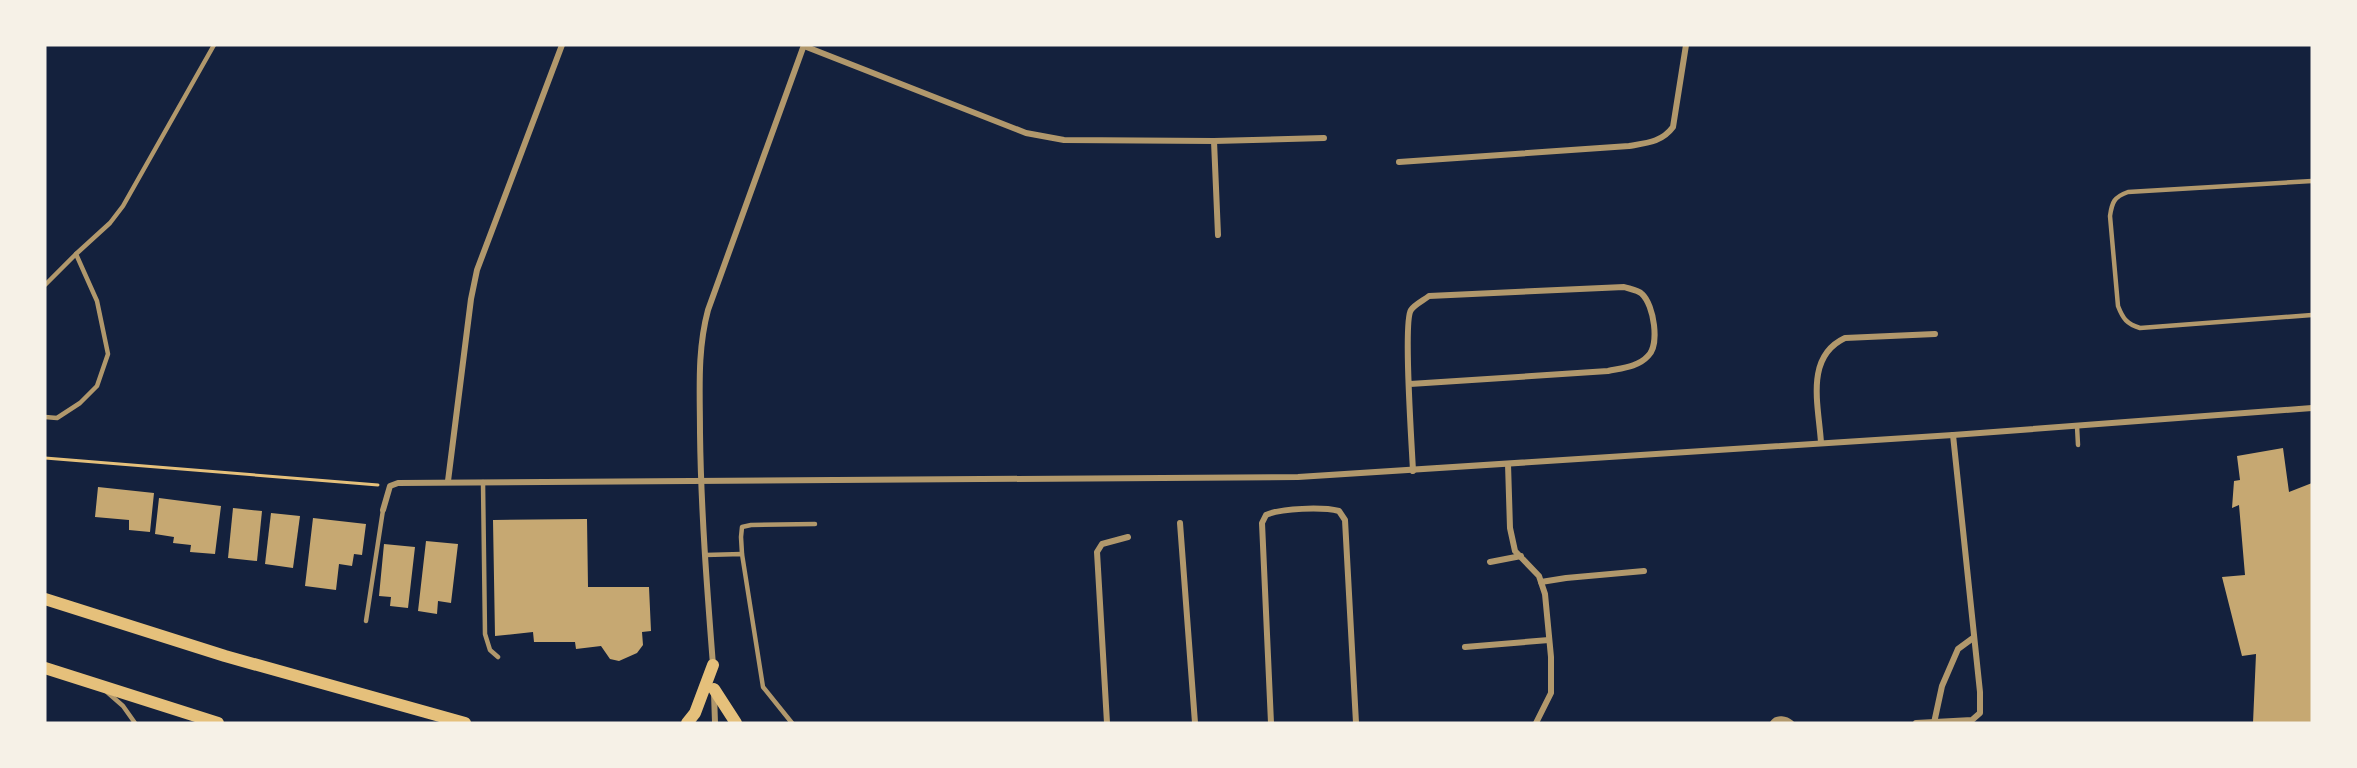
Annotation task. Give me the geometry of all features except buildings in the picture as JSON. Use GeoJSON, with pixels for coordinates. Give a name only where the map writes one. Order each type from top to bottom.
{"type":"FeatureCollection","features":[{"type":"Feature","properties":{"kind":"main road"},"geometry":{"type":"LineString","coordinates":[[45,599],[225,656],[465,723]]}},
{"type":"Feature","properties":{"kind":"main road"},"geometry":{"type":"LineString","coordinates":[[687,723],[695,713],[713,665]]}},
{"type":"Feature","properties":{"kind":"main road"},"geometry":{"type":"LineString","coordinates":[[45,668],[218,723]]}},
{"type":"Feature","properties":{"kind":"main road"},"geometry":{"type":"LineString","coordinates":[[714,689],[736,723]]}},
{"type":"Feature","properties":{"kind":"street"},"geometry":{"type":"LineString","coordinates":[[448,482],[471,298],[477,270],[562,45]]}},
{"type":"Feature","properties":{"kind":"street"},"geometry":{"type":"LineString","coordinates":[[1399,162],[1629,146],[1659,139],[1668,134],[1673,127],[1686,45]]}},
{"type":"Feature","properties":{"kind":"street"},"geometry":{"type":"LineString","coordinates":[[715,723],[701,482],[699,366],[702,334],[708,310],[804,46],[1044,138],[1214,141],[1324,138]]}},
{"type":"Feature","properties":{"kind":"street"},"geometry":{"type":"LineString","coordinates":[[1214,141],[1218,235]]}},
{"type":"Feature","properties":{"kind":"street"},"geometry":{"type":"LineString","coordinates":[[1410,384],[1608,371],[1634,366],[1649,356],[1654,343],[1651,307],[1642,293],[1624,287],[1429,296],[1411,310],[1407,323],[1413,471]]}},
{"type":"Feature","properties":{"kind":"street"},"geometry":{"type":"LineString","coordinates":[[1821,443],[1816,375],[1821,362],[1835,343],[1845,338],[1935,334]]}},
{"type":"Feature","properties":{"kind":"street"},"geometry":{"type":"LineString","coordinates":[[384,510],[390,486],[398,483],[1298,477],[1953,435],[2312,408]]}},
{"type":"Feature","properties":{"kind":"street"},"geometry":{"type":"LineString","coordinates":[[1916,723],[1972,720],[1980,713],[1980,692],[1953,435]]}},
{"type":"Feature","properties":{"kind":"street"},"geometry":{"type":"LineString","coordinates":[[1508,464],[1510,528],[1515,550],[1539,576],[1545,594],[1551,693],[1536,723]]}},
{"type":"Feature","properties":{"kind":"street"},"geometry":{"type":"LineString","coordinates":[[1271,723],[1262,523],[1266,515],[1276,511],[1327,509],[1339,511],[1345,520],[1356,723]]}},
{"type":"Feature","properties":{"kind":"street"},"geometry":{"type":"LineString","coordinates":[[1180,523],[1195,723]]}},
{"type":"Feature","properties":{"kind":"street"},"geometry":{"type":"LineString","coordinates":[[1107,723],[1097,552],[1102,544],[1128,537]]}},
{"type":"Feature","properties":{"kind":"street"},"geometry":{"type":"LineString","coordinates":[[1490,562],[1521,556]]}},
{"type":"Feature","properties":{"kind":"street"},"geometry":{"type":"LineString","coordinates":[[1541,582],[1644,571]]}},
{"type":"Feature","properties":{"kind":"street"},"geometry":{"type":"LineString","coordinates":[[1934,723],[1942,686],[1958,649],[1973,638]]}},
{"type":"Feature","properties":{"kind":"street"},"geometry":{"type":"LineString","coordinates":[[1466,647],[1549,640]]}},
{"type":"Feature","properties":{"kind":"street"},"geometry":{"type":"LineString","coordinates":[[1773,723],[1778,719],[1786,719],[1791,723]]}},
{"type":"Feature","properties":{"kind":"lane"},"geometry":{"type":"LineString","coordinates":[[45,285],[110,223],[123,206],[213,45]]}},
{"type":"Feature","properties":{"kind":"lane"},"geometry":{"type":"LineString","coordinates":[[2312,181],[2128,192],[2118,196],[2112,202],[2110,216],[2118,306],[2123,319],[2130,325],[2140,328],[2312,315]]}},
{"type":"Feature","properties":{"kind":"lane"},"geometry":{"type":"LineString","coordinates":[[45,417],[57,418],[86,398],[97,386],[108,354],[97,301],[76,254]]}},
{"type":"Feature","properties":{"kind":"lane"},"geometry":{"type":"LineString","coordinates":[[2077,426],[2078,445]]}},
{"type":"Feature","properties":{"kind":"lane"},"geometry":{"type":"LineString","coordinates":[[483,482],[485,634],[490,650],[498,657]]}},
{"type":"Feature","properties":{"kind":"lane"},"geometry":{"type":"LineString","coordinates":[[366,621],[384,510]]}},
{"type":"Feature","properties":{"kind":"lane"},"geometry":{"type":"LineString","coordinates":[[792,723],[763,687],[742,554],[742,527],[815,524]]}},
{"type":"Feature","properties":{"kind":"lane"},"geometry":{"type":"LineString","coordinates":[[705,555],[742,554]]}},
{"type":"Feature","properties":{"kind":"lane"},"geometry":{"type":"LineString","coordinates":[[94,683],[117,700],[135,723]]}},
{"type":"Feature","properties":{"kind":"path"},"geometry":{"type":"LineString","coordinates":[[45,458],[390,486]]}}]}
